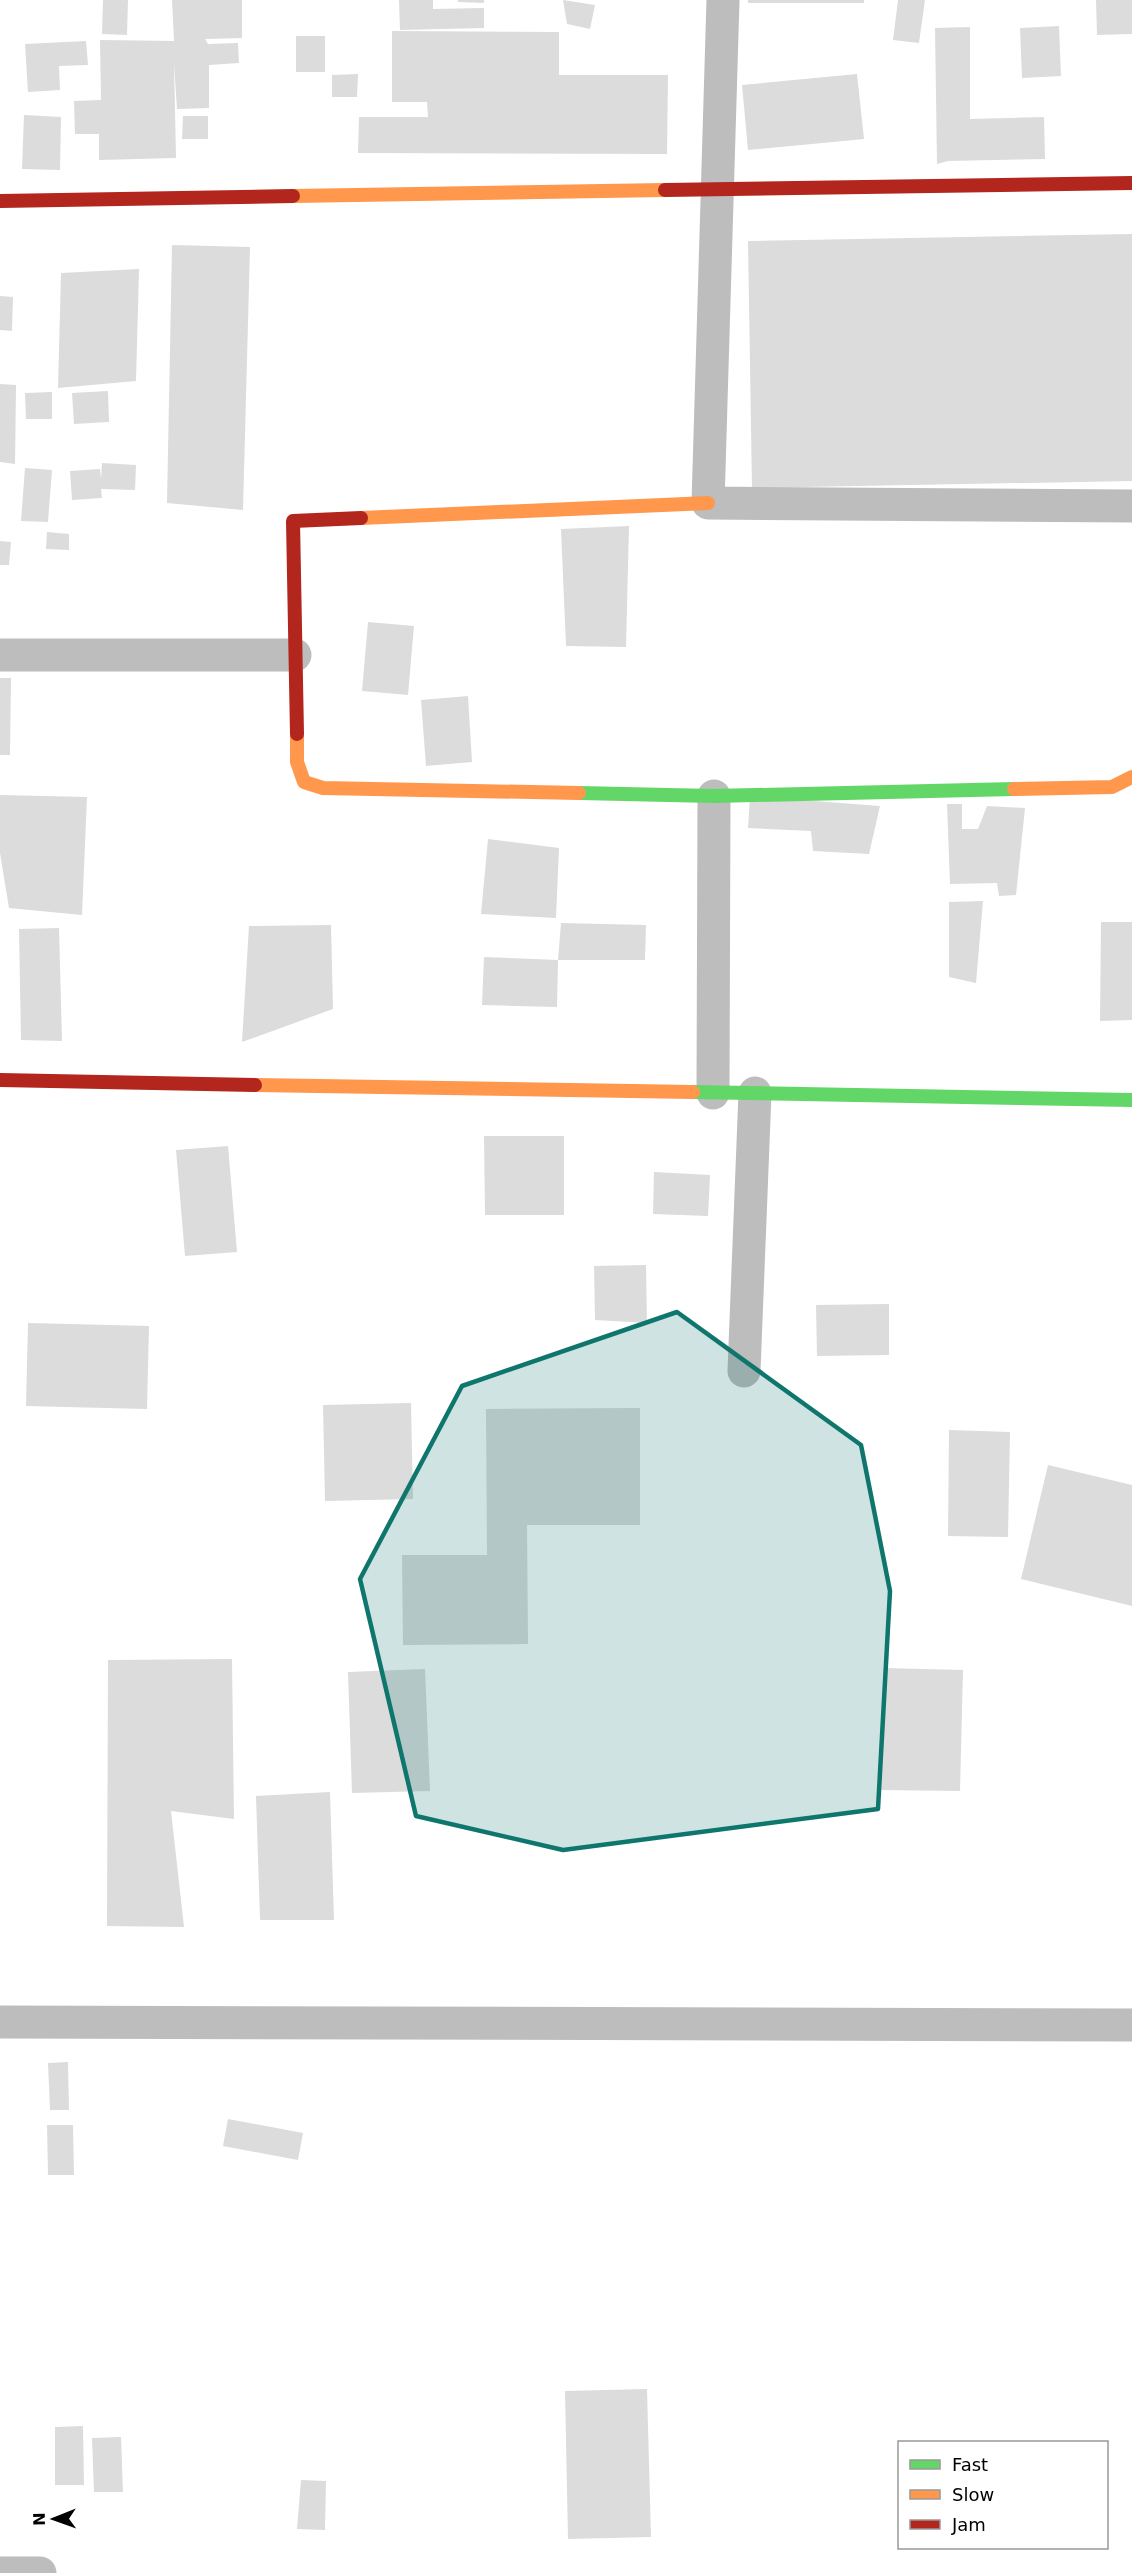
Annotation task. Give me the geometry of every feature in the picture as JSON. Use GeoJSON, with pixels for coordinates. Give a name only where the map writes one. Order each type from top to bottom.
{"type":"FeatureCollection","features":[{"type":"Feature","properties":{"kind":"street"},"geometry":{"type":"LineString","coordinates":[[708,503],[723,0]]}},
{"type":"Feature","properties":{"kind":"street"},"geometry":{"type":"LineString","coordinates":[[0,201],[1132,183]]}},
{"type":"Feature","properties":{"kind":"street"},"geometry":{"type":"LineString","coordinates":[[1132,506],[708,503],[293,521],[297,762],[304,782],[323,788],[714,796],[1112,787],[1132,777]]}},
{"type":"Feature","properties":{"kind":"street"},"geometry":{"type":"LineString","coordinates":[[0,656],[295,655]]}},
{"type":"Feature","properties":{"kind":"street"},"geometry":{"type":"LineString","coordinates":[[712,1093],[714,796]]}},
{"type":"Feature","properties":{"kind":"street"},"geometry":{"type":"LineString","coordinates":[[0,1080],[1132,1100]]}},
{"type":"Feature","properties":{"kind":"street"},"geometry":{"type":"LineString","coordinates":[[744,1371],[754,1093]]}},
{"type":"Feature","properties":{"kind":"street"},"geometry":{"type":"LineString","coordinates":[[0,2022],[1132,2025]]}},
{"type":"Feature","properties":{"kind":"street"},"geometry":{"type":"LineString","coordinates":[[0,2573],[40,2573]]}},
{"type":"Feature","properties":{"kind":"highlighted area"},"geometry":{"type":"Polygon","coordinates":[[[677,1312],[861,1445],[890,1591],[878,1809],[563,1850],[416,1816],[360,1579],[462,1386],[677,1312]]]}},
{"type":"Feature","properties":{"kind":"building"},"geometry":{"type":"Polygon","coordinates":[[[103,0],[128,0],[127,35],[102,34],[103,0]]]}},
{"type":"Feature","properties":{"kind":"building"},"geometry":{"type":"Polygon","coordinates":[[[172,0],[242,0],[242,38],[205,39],[208,44],[238,43],[239,63],[209,65],[209,108],[177,109],[174,63],[176,158],[99,160],[99,134],[75,134],[74,101],[101,100],[100,40],[174,41],[172,0]]]}},
{"type":"Feature","properties":{"kind":"building"},"geometry":{"type":"Polygon","coordinates":[[[399,0],[433,0],[433,9],[484,8],[484,28],[400,30],[399,0]]]}},
{"type":"Feature","properties":{"kind":"building"},"geometry":{"type":"Polygon","coordinates":[[[458,0],[484,0],[484,3],[458,2],[458,0]]]}},
{"type":"Feature","properties":{"kind":"building"},"geometry":{"type":"Polygon","coordinates":[[[563,0],[595,5],[590,29],[567,24],[563,0]]]}},
{"type":"Feature","properties":{"kind":"building"},"geometry":{"type":"Polygon","coordinates":[[[748,0],[864,0],[864,3],[748,3],[748,0]]]}},
{"type":"Feature","properties":{"kind":"building"},"geometry":{"type":"Polygon","coordinates":[[[898,0],[925,0],[919,43],[893,40],[898,0]]]}},
{"type":"Feature","properties":{"kind":"building"},"geometry":{"type":"Polygon","coordinates":[[[1096,0],[1132,0],[1132,34],[1097,35],[1096,0]]]}},
{"type":"Feature","properties":{"kind":"building"},"geometry":{"type":"Polygon","coordinates":[[[1059,26],[1061,76],[1022,78],[1020,28],[1059,26]]]}},
{"type":"Feature","properties":{"kind":"building"},"geometry":{"type":"Polygon","coordinates":[[[970,27],[970,119],[1044,117],[1045,159],[948,161],[937,164],[935,28],[970,27]]]}},
{"type":"Feature","properties":{"kind":"building"},"geometry":{"type":"Polygon","coordinates":[[[392,31],[559,32],[559,75],[668,75],[667,154],[358,153],[359,117],[428,117],[427,102],[392,102],[392,31]]]}},
{"type":"Feature","properties":{"kind":"building"},"geometry":{"type":"Polygon","coordinates":[[[296,36],[325,36],[325,72],[296,72],[296,36]]]}},
{"type":"Feature","properties":{"kind":"building"},"geometry":{"type":"Polygon","coordinates":[[[86,41],[88,65],[59,66],[60,90],[28,92],[25,44],[86,41]]]}},
{"type":"Feature","properties":{"kind":"building"},"geometry":{"type":"Polygon","coordinates":[[[358,74],[357,97],[332,97],[332,75],[358,74]]]}},
{"type":"Feature","properties":{"kind":"building"},"geometry":{"type":"Polygon","coordinates":[[[857,74],[864,139],[748,150],[742,85],[857,74]]]}},
{"type":"Feature","properties":{"kind":"building"},"geometry":{"type":"Polygon","coordinates":[[[24,115],[61,117],[60,170],[22,169],[24,115]]]}},
{"type":"Feature","properties":{"kind":"building"},"geometry":{"type":"Polygon","coordinates":[[[183,116],[208,116],[208,139],[182,139],[183,116]]]}},
{"type":"Feature","properties":{"kind":"building"},"geometry":{"type":"Polygon","coordinates":[[[1132,234],[1132,481],[752,488],[748,241],[1132,234]]]}},
{"type":"Feature","properties":{"kind":"building"},"geometry":{"type":"Polygon","coordinates":[[[172,245],[250,247],[243,510],[167,503],[172,245]]]}},
{"type":"Feature","properties":{"kind":"building"},"geometry":{"type":"Polygon","coordinates":[[[139,269],[136,381],[58,388],[61,273],[139,269]]]}},
{"type":"Feature","properties":{"kind":"building"},"geometry":{"type":"Polygon","coordinates":[[[0,296],[13,297],[12,331],[0,330],[0,296]]]}},
{"type":"Feature","properties":{"kind":"building"},"geometry":{"type":"Polygon","coordinates":[[[0,384],[16,385],[15,464],[0,462],[0,384]]]}},
{"type":"Feature","properties":{"kind":"building"},"geometry":{"type":"Polygon","coordinates":[[[108,391],[109,422],[74,424],[72,393],[108,391]]]}},
{"type":"Feature","properties":{"kind":"building"},"geometry":{"type":"Polygon","coordinates":[[[52,392],[52,419],[26,419],[25,393],[52,392]]]}},
{"type":"Feature","properties":{"kind":"building"},"geometry":{"type":"Polygon","coordinates":[[[102,463],[136,465],[135,490],[101,489],[102,498],[72,500],[70,471],[100,469],[101,479],[102,463]]]}},
{"type":"Feature","properties":{"kind":"building"},"geometry":{"type":"Polygon","coordinates":[[[25,468],[52,470],[48,522],[21,521],[25,468]]]}},
{"type":"Feature","properties":{"kind":"building"},"geometry":{"type":"Polygon","coordinates":[[[629,526],[626,647],[566,646],[561,529],[629,526]]]}},
{"type":"Feature","properties":{"kind":"building"},"geometry":{"type":"Polygon","coordinates":[[[47,532],[69,534],[69,550],[46,549],[47,532]]]}},
{"type":"Feature","properties":{"kind":"building"},"geometry":{"type":"Polygon","coordinates":[[[0,541],[11,542],[9,565],[0,565],[0,541]]]}},
{"type":"Feature","properties":{"kind":"building"},"geometry":{"type":"Polygon","coordinates":[[[368,622],[414,626],[408,695],[362,691],[368,622]]]}},
{"type":"Feature","properties":{"kind":"building"},"geometry":{"type":"Polygon","coordinates":[[[0,678],[11,678],[10,755],[0,755],[0,678]]]}},
{"type":"Feature","properties":{"kind":"building"},"geometry":{"type":"Polygon","coordinates":[[[468,696],[472,762],[426,766],[421,700],[468,696]]]}},
{"type":"Feature","properties":{"kind":"building"},"geometry":{"type":"Polygon","coordinates":[[[0,795],[87,797],[82,915],[9,908],[0,853],[0,795]]]}},
{"type":"Feature","properties":{"kind":"building"},"geometry":{"type":"Polygon","coordinates":[[[750,796],[880,806],[869,854],[813,851],[811,831],[748,828],[750,796]]]}},
{"type":"Feature","properties":{"kind":"building"},"geometry":{"type":"Polygon","coordinates":[[[947,804],[962,804],[962,829],[978,829],[987,806],[1025,808],[1016,895],[999,896],[997,883],[950,884],[947,804]]]}},
{"type":"Feature","properties":{"kind":"building"},"geometry":{"type":"Polygon","coordinates":[[[488,839],[559,848],[556,918],[481,914],[488,839]]]}},
{"type":"Feature","properties":{"kind":"building"},"geometry":{"type":"Polygon","coordinates":[[[983,901],[976,983],[949,977],[949,902],[983,901]]]}},
{"type":"Feature","properties":{"kind":"building"},"geometry":{"type":"Polygon","coordinates":[[[1101,922],[1132,922],[1132,1020],[1100,1021],[1101,922]]]}},
{"type":"Feature","properties":{"kind":"building"},"geometry":{"type":"Polygon","coordinates":[[[561,923],[646,925],[645,960],[558,960],[561,923]]]}},
{"type":"Feature","properties":{"kind":"building"},"geometry":{"type":"Polygon","coordinates":[[[331,925],[333,1009],[242,1042],[249,926],[331,925]]]}},
{"type":"Feature","properties":{"kind":"building"},"geometry":{"type":"Polygon","coordinates":[[[59,928],[62,1041],[21,1040],[19,929],[59,928]]]}},
{"type":"Feature","properties":{"kind":"building"},"geometry":{"type":"Polygon","coordinates":[[[484,957],[558,960],[557,1007],[482,1005],[484,957]]]}},
{"type":"Feature","properties":{"kind":"building"},"geometry":{"type":"Polygon","coordinates":[[[484,1136],[564,1136],[564,1215],[485,1215],[484,1136]]]}},
{"type":"Feature","properties":{"kind":"building"},"geometry":{"type":"Polygon","coordinates":[[[228,1146],[237,1252],[185,1256],[176,1150],[228,1146]]]}},
{"type":"Feature","properties":{"kind":"building"},"geometry":{"type":"Polygon","coordinates":[[[654,1172],[710,1175],[708,1216],[653,1214],[654,1172]]]}},
{"type":"Feature","properties":{"kind":"building"},"geometry":{"type":"Polygon","coordinates":[[[646,1265],[647,1323],[595,1320],[594,1266],[646,1265]]]}},
{"type":"Feature","properties":{"kind":"building"},"geometry":{"type":"Polygon","coordinates":[[[889,1304],[889,1355],[817,1356],[816,1305],[889,1304]]]}},
{"type":"Feature","properties":{"kind":"building"},"geometry":{"type":"Polygon","coordinates":[[[28,1323],[149,1326],[147,1409],[26,1406],[28,1323]]]}},
{"type":"Feature","properties":{"kind":"building"},"geometry":{"type":"Polygon","coordinates":[[[411,1403],[413,1499],[325,1501],[323,1405],[411,1403]]]}},
{"type":"Feature","properties":{"kind":"building"},"geometry":{"type":"Polygon","coordinates":[[[640,1408],[640,1525],[527,1525],[528,1644],[403,1645],[402,1555],[487,1555],[486,1409],[640,1408]]]}},
{"type":"Feature","properties":{"kind":"building"},"geometry":{"type":"Polygon","coordinates":[[[949,1430],[1010,1432],[1008,1537],[948,1536],[949,1430]]]}},
{"type":"Feature","properties":{"kind":"building"},"geometry":{"type":"Polygon","coordinates":[[[1048,1465],[1132,1485],[1132,1606],[1021,1579],[1048,1465]]]}},
{"type":"Feature","properties":{"kind":"building"},"geometry":{"type":"Polygon","coordinates":[[[232,1659],[234,1819],[171,1811],[184,1927],[107,1926],[108,1660],[232,1659]]]}},
{"type":"Feature","properties":{"kind":"building"},"geometry":{"type":"Polygon","coordinates":[[[884,1668],[963,1670],[960,1791],[881,1790],[884,1668]]]}},
{"type":"Feature","properties":{"kind":"building"},"geometry":{"type":"Polygon","coordinates":[[[425,1669],[430,1791],[352,1793],[348,1672],[425,1669]]]}},
{"type":"Feature","properties":{"kind":"building"},"geometry":{"type":"Polygon","coordinates":[[[330,1792],[334,1920],[260,1920],[256,1796],[330,1792]]]}},
{"type":"Feature","properties":{"kind":"building"},"geometry":{"type":"Polygon","coordinates":[[[68,2062],[69,2110],[50,2110],[48,2063],[68,2062]]]}},
{"type":"Feature","properties":{"kind":"building"},"geometry":{"type":"Polygon","coordinates":[[[228,2119],[303,2133],[298,2160],[223,2146],[228,2119]]]}},
{"type":"Feature","properties":{"kind":"building"},"geometry":{"type":"Polygon","coordinates":[[[47,2125],[73,2125],[74,2175],[48,2175],[47,2125]]]}},
{"type":"Feature","properties":{"kind":"building"},"geometry":{"type":"Polygon","coordinates":[[[647,2389],[651,2537],[568,2539],[565,2391],[647,2389]]]}},
{"type":"Feature","properties":{"kind":"building"},"geometry":{"type":"Polygon","coordinates":[[[83,2426],[84,2485],[55,2485],[55,2427],[83,2426]]]}},
{"type":"Feature","properties":{"kind":"building"},"geometry":{"type":"Polygon","coordinates":[[[121,2437],[123,2492],[94,2492],[92,2438],[121,2437]]]}},
{"type":"Feature","properties":{"kind":"building"},"geometry":{"type":"Polygon","coordinates":[[[301,2480],[326,2481],[325,2530],[297,2529],[301,2480]]]}},
{"type":"Feature","properties":{"kind":"traffic: fast"},"geometry":{"type":"LineString","coordinates":[[579,793],[714,796],[1014,789]]}},
{"type":"Feature","properties":{"kind":"traffic: fast"},"geometry":{"type":"LineString","coordinates":[[693,1092],[1132,1100]]}},
{"type":"Feature","properties":{"kind":"traffic: slow"},"geometry":{"type":"LineString","coordinates":[[293,196],[665,190]]}},
{"type":"Feature","properties":{"kind":"traffic: slow"},"geometry":{"type":"LineString","coordinates":[[361,518],[708,503]]}},
{"type":"Feature","properties":{"kind":"traffic: slow"},"geometry":{"type":"LineString","coordinates":[[297,734],[297,762],[304,782],[323,788],[579,793]]}},
{"type":"Feature","properties":{"kind":"traffic: slow"},"geometry":{"type":"LineString","coordinates":[[1014,789],[1112,787],[1132,777]]}},
{"type":"Feature","properties":{"kind":"traffic: slow"},"geometry":{"type":"LineString","coordinates":[[255,1085],[693,1092]]}},
{"type":"Feature","properties":{"kind":"traffic: jam"},"geometry":{"type":"LineString","coordinates":[[665,190],[1132,183]]}},
{"type":"Feature","properties":{"kind":"traffic: jam"},"geometry":{"type":"LineString","coordinates":[[0,201],[293,196]]}},
{"type":"Feature","properties":{"kind":"traffic: jam"},"geometry":{"type":"LineString","coordinates":[[297,734],[293,521],[361,518]]}},
{"type":"Feature","properties":{"kind":"traffic: jam"},"geometry":{"type":"LineString","coordinates":[[0,1080],[255,1085]]}}]}
